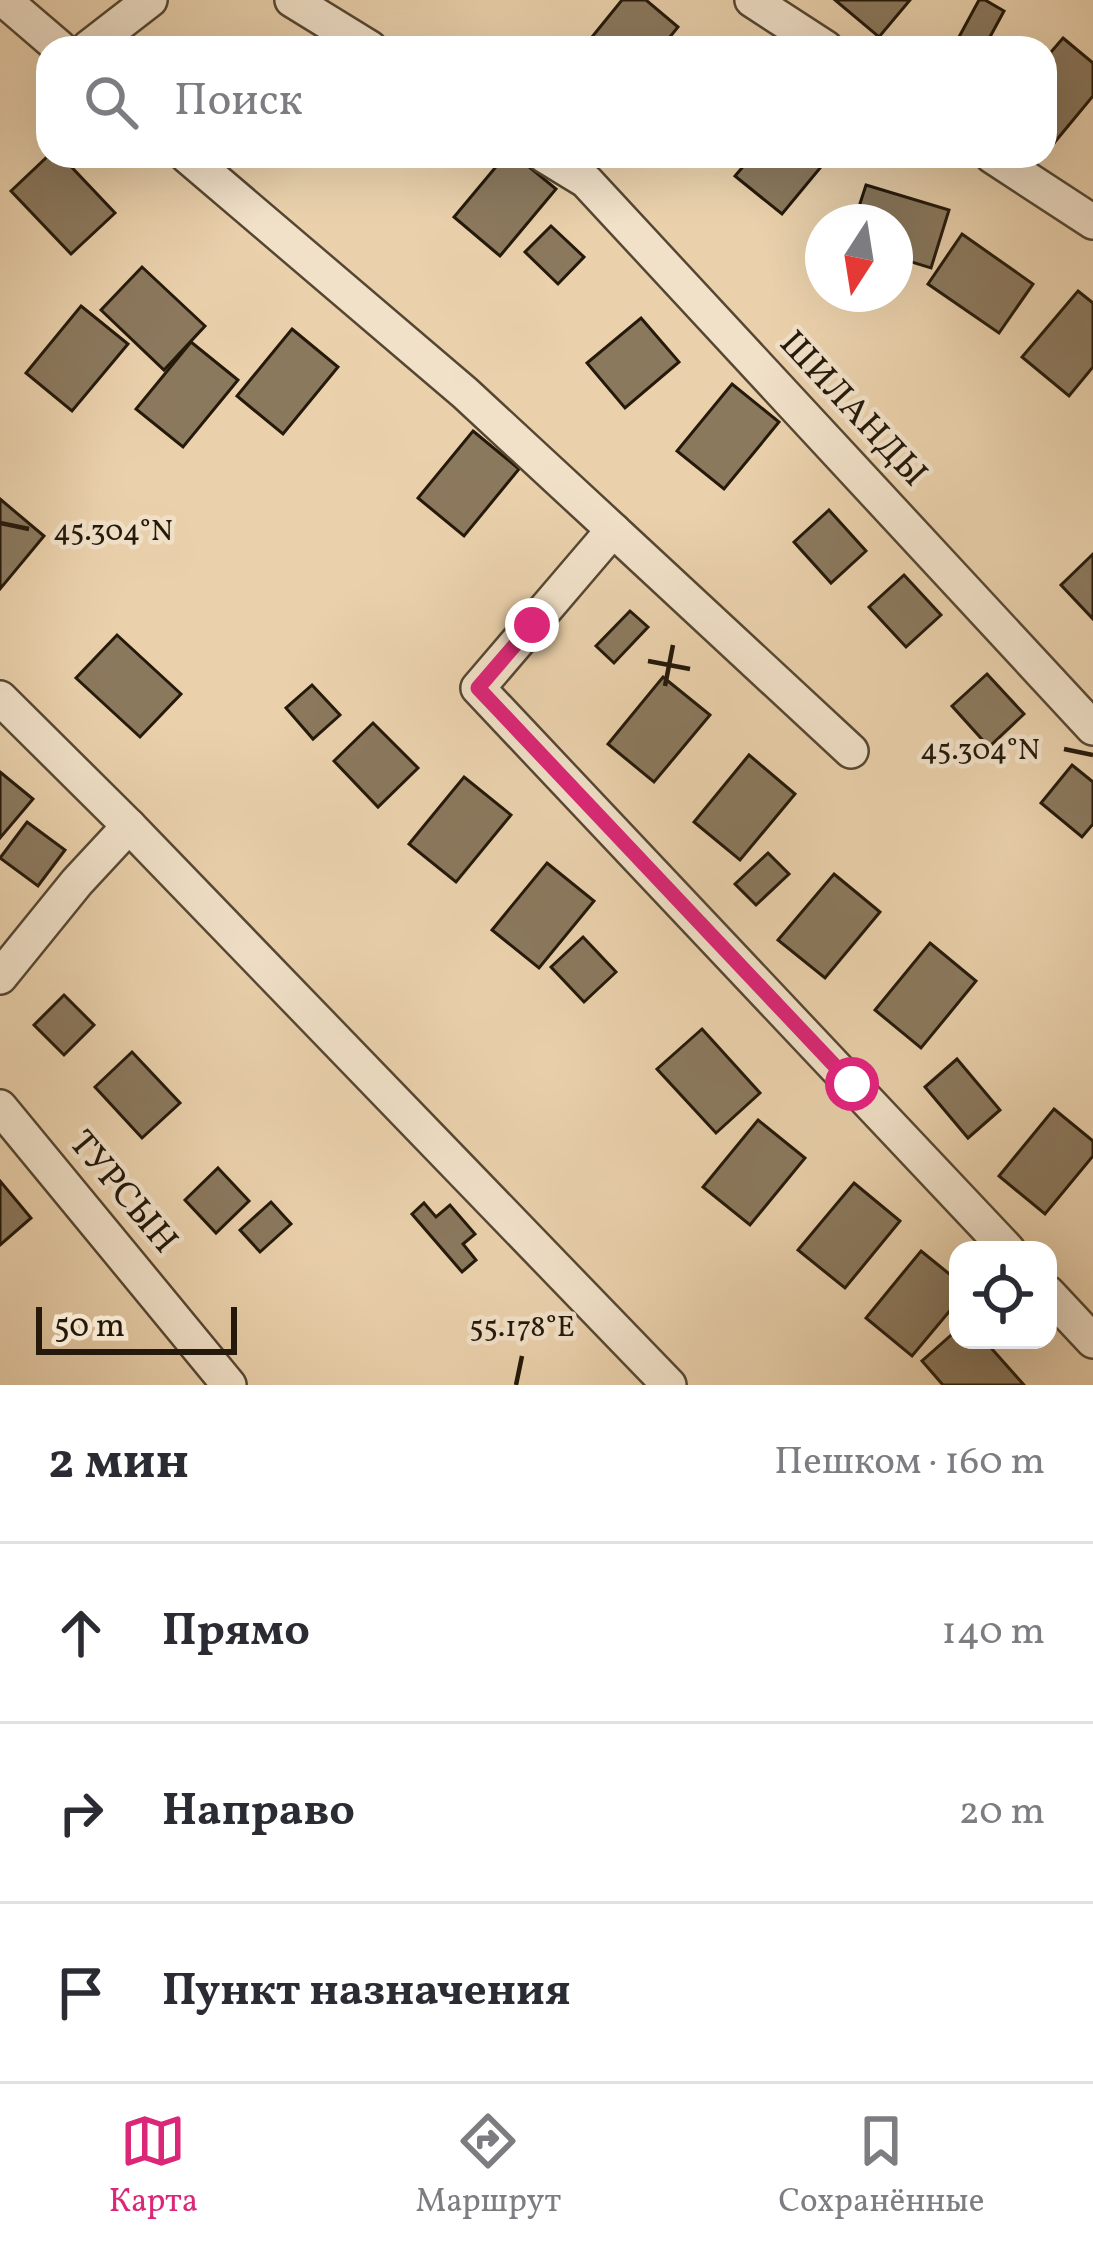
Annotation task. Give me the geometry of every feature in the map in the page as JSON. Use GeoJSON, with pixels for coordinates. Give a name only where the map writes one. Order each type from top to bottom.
{"type":"FeatureCollection","features":[{"type":"Feature","properties":{"kind":"street"},"geometry":{"type":"LineString","coordinates":[[4,0],[47,36]]}},
{"type":"Feature","properties":{"kind":"street"},"geometry":{"type":"LineString","coordinates":[[104,36],[150,0]]}},
{"type":"Feature","properties":{"kind":"street"},"geometry":{"type":"LineString","coordinates":[[292,0],[350,36]]}},
{"type":"Feature","properties":{"kind":"street"},"geometry":{"type":"LineString","coordinates":[[752,0],[808,36]]}},
{"type":"Feature","properties":{"kind":"street"},"geometry":{"type":"LineString","coordinates":[[201,168],[465,393],[851,751]]}},
{"type":"Feature","properties":{"kind":"street","name":"ШИЛАНДЫ"},"geometry":{"type":"LineString","coordinates":[[565,168],[586,181],[1093,728]]}},
{"type":"Feature","properties":{"kind":"street"},"geometry":{"type":"LineString","coordinates":[[1010,168],[1093,222]]}},
{"type":"Feature","properties":{"kind":"street"},"geometry":{"type":"LineString","coordinates":[[613,530],[478,688],[1000,1241]]}},
{"type":"Feature","properties":{"kind":"street"},"geometry":{"type":"LineString","coordinates":[[0,698],[670,1385]]}},
{"type":"Feature","properties":{"kind":"street"},"geometry":{"type":"LineString","coordinates":[[0,976],[129,826]]}},
{"type":"Feature","properties":{"kind":"street","name":"ТУРСЫН"},"geometry":{"type":"LineString","coordinates":[[0,1107],[230,1385]]}},
{"type":"Feature","properties":{"kind":"street"},"geometry":{"type":"LineString","coordinates":[[1057,1303],[1093,1341]]}},
{"type":"Feature","properties":{"kind":"building"},"geometry":{"type":"Polygon","coordinates":[[[622,0],[646,0],[678,27],[671,36],[593,36],[622,0]]]}},
{"type":"Feature","properties":{"kind":"building"},"geometry":{"type":"Polygon","coordinates":[[[835,0],[910,0],[878,36],[835,0]]]}},
{"type":"Feature","properties":{"kind":"building"},"geometry":{"type":"Polygon","coordinates":[[[979,0],[1004,11],[990,36],[960,36],[979,0]]]}},
{"type":"Feature","properties":{"kind":"building"},"geometry":{"type":"Polygon","coordinates":[[[1063,38],[1093,63],[1093,96],[1057,139],[1057,45],[1063,38]]]}},
{"type":"Feature","properties":{"kind":"building"},"geometry":{"type":"Polygon","coordinates":[[[36,167],[72,168],[115,213],[71,254],[11,191],[36,167]]]}},
{"type":"Feature","properties":{"kind":"building"},"geometry":{"type":"Polygon","coordinates":[[[495,168],[531,168],[556,189],[500,256],[454,217],[495,168]]]}},
{"type":"Feature","properties":{"kind":"building"},"geometry":{"type":"Polygon","coordinates":[[[742,168],[820,168],[782,214],[735,176],[742,168]]]}},
{"type":"Feature","properties":{"kind":"building"},"geometry":{"type":"Polygon","coordinates":[[[866,185],[949,210],[931,268],[913,262],[913,204],[860,204],[866,185]]]}},
{"type":"Feature","properties":{"kind":"building"},"geometry":{"type":"Polygon","coordinates":[[[551,226],[584,257],[558,284],[525,252],[551,226]]]}},
{"type":"Feature","properties":{"kind":"building"},"geometry":{"type":"Polygon","coordinates":[[[962,234],[1033,284],[999,333],[928,284],[962,234]]]}},
{"type":"Feature","properties":{"kind":"building"},"geometry":{"type":"Polygon","coordinates":[[[142,267],[205,326],[164,370],[101,310],[142,267]]]}},
{"type":"Feature","properties":{"kind":"building"},"geometry":{"type":"Polygon","coordinates":[[[1078,291],[1093,303],[1093,367],[1069,396],[1022,357],[1078,291]]]}},
{"type":"Feature","properties":{"kind":"building"},"geometry":{"type":"Polygon","coordinates":[[[81,306],[128,344],[72,411],[26,373],[81,306]]]}},
{"type":"Feature","properties":{"kind":"building"},"geometry":{"type":"Polygon","coordinates":[[[641,318],[679,362],[625,408],[587,363],[641,318]]]}},
{"type":"Feature","properties":{"kind":"building"},"geometry":{"type":"Polygon","coordinates":[[[292,329],[338,367],[283,434],[237,396],[292,329]]]}},
{"type":"Feature","properties":{"kind":"building"},"geometry":{"type":"Polygon","coordinates":[[[191,342],[238,380],[183,447],[136,409],[191,342]]]}},
{"type":"Feature","properties":{"kind":"building"},"geometry":{"type":"Polygon","coordinates":[[[732,384],[779,422],[724,489],[677,451],[732,384]]]}},
{"type":"Feature","properties":{"kind":"building"},"geometry":{"type":"Polygon","coordinates":[[[473,431],[519,469],[464,536],[418,498],[473,431]]]}},
{"type":"Feature","properties":{"kind":"building"},"geometry":{"type":"Polygon","coordinates":[[[0,499],[44,536],[0,589],[0,499]]]}},
{"type":"Feature","properties":{"kind":"building"},"geometry":{"type":"Polygon","coordinates":[[[829,510],[866,551],[831,583],[794,542],[829,510]]]}},
{"type":"Feature","properties":{"kind":"building"},"geometry":{"type":"Polygon","coordinates":[[[1093,554],[1093,619],[1061,585],[1093,554]]]}},
{"type":"Feature","properties":{"kind":"building"},"geometry":{"type":"Polygon","coordinates":[[[904,575],[941,615],[906,647],[869,607],[904,575]]]}},
{"type":"Feature","properties":{"kind":"building"},"geometry":{"type":"Polygon","coordinates":[[[630,611],[648,627],[614,663],[596,646],[630,611]]]}},
{"type":"Feature","properties":{"kind":"building"},"geometry":{"type":"Polygon","coordinates":[[[117,635],[181,694],[140,737],[76,678],[117,635]]]}},
{"type":"Feature","properties":{"kind":"building"},"geometry":{"type":"Polygon","coordinates":[[[987,674],[1024,714],[989,747],[952,706],[987,674]]]}},
{"type":"Feature","properties":{"kind":"building"},"geometry":{"type":"Polygon","coordinates":[[[663,677],[710,715],[654,782],[608,744],[663,677]]]}},
{"type":"Feature","properties":{"kind":"building"},"geometry":{"type":"Polygon","coordinates":[[[312,685],[340,715],[313,739],[286,708],[312,685]]]}},
{"type":"Feature","properties":{"kind":"building"},"geometry":{"type":"Polygon","coordinates":[[[373,723],[418,768],[378,807],[334,761],[373,723]]]}},
{"type":"Feature","properties":{"kind":"building"},"geometry":{"type":"Polygon","coordinates":[[[749,755],[795,794],[740,860],[694,822],[749,755]]]}},
{"type":"Feature","properties":{"kind":"building"},"geometry":{"type":"Polygon","coordinates":[[[1072,765],[1093,782],[1093,824],[1082,837],[1041,803],[1072,765]]]}},
{"type":"Feature","properties":{"kind":"building"},"geometry":{"type":"Polygon","coordinates":[[[0,772],[33,799],[0,838],[0,772]]]}},
{"type":"Feature","properties":{"kind":"building"},"geometry":{"type":"Polygon","coordinates":[[[464,777],[511,815],[456,882],[409,844],[464,777]]]}},
{"type":"Feature","properties":{"kind":"building"},"geometry":{"type":"Polygon","coordinates":[[[27,822],[65,850],[38,886],[0,858],[27,822]]]}},
{"type":"Feature","properties":{"kind":"building"},"geometry":{"type":"Polygon","coordinates":[[[768,853],[789,874],[756,905],[735,884],[768,853]]]}},
{"type":"Feature","properties":{"kind":"building"},"geometry":{"type":"Polygon","coordinates":[[[547,863],[594,901],[539,968],[492,930],[547,863]]]}},
{"type":"Feature","properties":{"kind":"building"},"geometry":{"type":"Polygon","coordinates":[[[834,874],[880,912],[825,978],[778,940],[834,874]]]}},
{"type":"Feature","properties":{"kind":"building"},"geometry":{"type":"Polygon","coordinates":[[[583,937],[616,972],[584,1002],[551,967],[583,937]]]}},
{"type":"Feature","properties":{"kind":"building"},"geometry":{"type":"Polygon","coordinates":[[[930,943],[976,981],[921,1048],[875,1010],[930,943]]]}},
{"type":"Feature","properties":{"kind":"building"},"geometry":{"type":"Polygon","coordinates":[[[64,995],[94,1025],[64,1055],[34,1025],[64,995]]]}},
{"type":"Feature","properties":{"kind":"building"},"geometry":{"type":"Polygon","coordinates":[[[702,1029],[760,1093],[716,1133],[657,1069],[702,1029]]]}},
{"type":"Feature","properties":{"kind":"building"},"geometry":{"type":"Polygon","coordinates":[[[132,1052],[180,1103],[142,1138],[95,1087],[132,1052]]]}},
{"type":"Feature","properties":{"kind":"building"},"geometry":{"type":"Polygon","coordinates":[[[957,1059],[1000,1110],[968,1138],[925,1087],[957,1059]]]}},
{"type":"Feature","properties":{"kind":"building"},"geometry":{"type":"Polygon","coordinates":[[[1054,1109],[1093,1141],[1093,1156],[1045,1214],[999,1176],[1054,1109]]]}},
{"type":"Feature","properties":{"kind":"building"},"geometry":{"type":"Polygon","coordinates":[[[758,1120],[805,1158],[750,1225],[703,1187],[758,1120]]]}},
{"type":"Feature","properties":{"kind":"building"},"geometry":{"type":"Polygon","coordinates":[[[218,1168],[249,1201],[216,1233],[185,1200],[218,1168]]]}},
{"type":"Feature","properties":{"kind":"building"},"geometry":{"type":"Polygon","coordinates":[[[0,1181],[31,1218],[0,1245],[0,1181]]]}},
{"type":"Feature","properties":{"kind":"building"},"geometry":{"type":"Polygon","coordinates":[[[854,1183],[900,1221],[845,1288],[798,1250],[854,1183]]]}},
{"type":"Feature","properties":{"kind":"building"},"geometry":{"type":"Polygon","coordinates":[[[271,1202],[291,1224],[260,1252],[240,1230],[271,1202]]]}},
{"type":"Feature","properties":{"kind":"building"},"geometry":{"type":"Polygon","coordinates":[[[424,1203],[436,1217],[450,1205],[475,1234],[463,1244],[476,1260],[462,1272],[412,1214],[424,1203]]]}},
{"type":"Feature","properties":{"kind":"building"},"geometry":{"type":"Polygon","coordinates":[[[921,1251],[949,1274],[949,1312],[912,1356],[866,1318],[921,1251]]]}},
{"type":"Feature","properties":{"kind":"building"},"geometry":{"type":"Polygon","coordinates":[[[949,1337],[949,1349],[992,1349],[1024,1385],[943,1385],[922,1361],[949,1337]]]}},
{"type":"Feature","properties":{"kind":"route"},"geometry":{"type":"LineString","coordinates":[[532,625],[478,688],[852,1084]]}}]}
